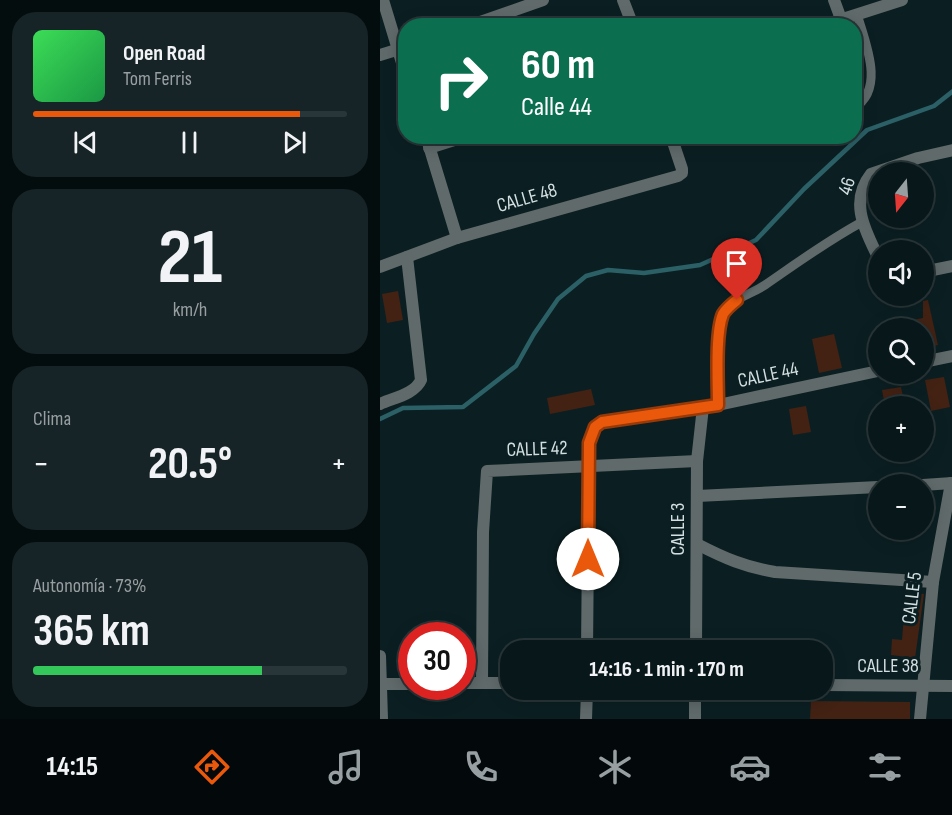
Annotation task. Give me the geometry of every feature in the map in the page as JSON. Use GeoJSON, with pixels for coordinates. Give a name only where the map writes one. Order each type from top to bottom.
{"type":"FeatureCollection","features":[{"type":"Feature","properties":{"kind":"street"},"geometry":{"type":"LineString","coordinates":[[383,0],[398,41]]}},
{"type":"Feature","properties":{"kind":"street"},"geometry":{"type":"LineString","coordinates":[[492,18],[543,0]]}},
{"type":"Feature","properties":{"kind":"street"},"geometry":{"type":"LineString","coordinates":[[623,0],[629,18]]}},
{"type":"Feature","properties":{"kind":"street"},"geometry":{"type":"LineString","coordinates":[[834,0],[841,18]]}},
{"type":"Feature","properties":{"kind":"street"},"geometry":{"type":"LineString","coordinates":[[844,18],[902,0]]}},
{"type":"Feature","properties":{"kind":"street"},"geometry":{"type":"LineString","coordinates":[[380,55],[398,50]]}},
{"type":"Feature","properties":{"kind":"street"},"geometry":{"type":"LineString","coordinates":[[429,144],[457,238]]}},
{"type":"Feature","properties":{"kind":"street","name":"CALLE 48"},"geometry":{"type":"LineString","coordinates":[[380,267],[457,238],[678,176],[682,174],[682,169],[674,144]]}},
{"type":"Feature","properties":{"kind":"street","name":"46"},"geometry":{"type":"LineString","coordinates":[[862,222],[863,186],[871,174],[918,158],[953,150]]}},
{"type":"Feature","properties":{"kind":"street"},"geometry":{"type":"LineString","coordinates":[[862,222],[870,240]]}},
{"type":"Feature","properties":{"kind":"street"},"geometry":{"type":"LineString","coordinates":[[380,404],[412,390],[420,384],[421,380],[407,257]]}},
{"type":"Feature","properties":{"kind":"street"},"geometry":{"type":"LineString","coordinates":[[934,270],[953,266]]}},
{"type":"Feature","properties":{"kind":"street"},"geometry":{"type":"LineString","coordinates":[[934,360],[953,356]]}},
{"type":"Feature","properties":{"kind":"street","name":"CALLE 44"},"geometry":{"type":"LineString","coordinates":[[589,466],[589,443],[595,427],[602,422],[718,405],[868,373]]}},
{"type":"Feature","properties":{"kind":"street","name":"CALLE 3"},"geometry":{"type":"LineString","coordinates":[[696,640],[697,461],[703,407]]}},
{"type":"Feature","properties":{"kind":"street","name":"CALLE 42"},"geometry":{"type":"LineString","coordinates":[[482,683],[483,532],[487,471],[697,461]]}},
{"type":"Feature","properties":{"kind":"street"},"geometry":{"type":"LineString","coordinates":[[587,640],[589,466]]}},
{"type":"Feature","properties":{"kind":"street"},"geometry":{"type":"LineString","coordinates":[[934,484],[952,483]]}},
{"type":"Feature","properties":{"kind":"street","name":"CALLE 5"},"geometry":{"type":"LineString","coordinates":[[920,719],[933,582],[952,483]]}},
{"type":"Feature","properties":{"kind":"street"},"geometry":{"type":"LineString","coordinates":[[697,496],[868,487]]}},
{"type":"Feature","properties":{"kind":"street"},"geometry":{"type":"LineString","coordinates":[[697,544],[728,561],[775,572],[933,582]]}},
{"type":"Feature","properties":{"kind":"street"},"geometry":{"type":"LineString","coordinates":[[380,656],[382,719]]}},
{"type":"Feature","properties":{"kind":"street"},"geometry":{"type":"LineString","coordinates":[[476,683],[500,683]]}},
{"type":"Feature","properties":{"kind":"street"},"geometry":{"type":"LineString","coordinates":[[381,684],[398,684]]}},
{"type":"Feature","properties":{"kind":"street","name":"CALLE 38"},"geometry":{"type":"LineString","coordinates":[[833,685],[953,686]]}},
{"type":"Feature","properties":{"kind":"street"},"geometry":{"type":"LineString","coordinates":[[586,719],[587,700]]}},
{"type":"Feature","properties":{"kind":"street"},"geometry":{"type":"LineString","coordinates":[[695,700],[695,719]]}},
{"type":"Feature","properties":{"kind":"lane"},"geometry":{"type":"LineString","coordinates":[[857,14],[858,18]]}},
{"type":"Feature","properties":{"kind":"lane"},"geometry":{"type":"LineString","coordinates":[[862,31],[870,57],[870,85],[866,97],[862,101]]}},
{"type":"Feature","properties":{"kind":"lane"},"geometry":{"type":"LineString","coordinates":[[718,405],[717,358],[724,313],[737,300],[763,286],[829,240],[862,222]]}},
{"type":"Feature","properties":{"kind":"building"},"geometry":{"type":"Polygon","coordinates":[[[398,291],[403,320],[387,323],[382,294],[398,291]]]}},
{"type":"Feature","properties":{"kind":"building"},"geometry":{"type":"Polygon","coordinates":[[[923,306],[929,306],[932,318],[923,318],[923,306]]]}},
{"type":"Feature","properties":{"kind":"building"},"geometry":{"type":"Polygon","coordinates":[[[934,327],[938,345],[934,346],[934,327]]]}},
{"type":"Feature","properties":{"kind":"building"},"geometry":{"type":"Polygon","coordinates":[[[834,334],[842,368],[819,373],[812,339],[834,334]]]}},
{"type":"Feature","properties":{"kind":"building"},"geometry":{"type":"Polygon","coordinates":[[[944,377],[950,407],[934,410],[934,396],[928,396],[926,384],[934,384],[934,379],[944,377]]]}},
{"type":"Feature","properties":{"kind":"building"},"geometry":{"type":"Polygon","coordinates":[[[901,387],[903,396],[883,396],[882,390],[901,387]]]}},
{"type":"Feature","properties":{"kind":"building"},"geometry":{"type":"Polygon","coordinates":[[[591,389],[595,405],[550,414],[547,398],[591,389]]]}},
{"type":"Feature","properties":{"kind":"building"},"geometry":{"type":"Polygon","coordinates":[[[806,406],[811,432],[793,435],[789,409],[806,406]]]}},
{"type":"Feature","properties":{"kind":"building"},"geometry":{"type":"Polygon","coordinates":[[[906,592],[924,594],[915,658],[891,655],[892,639],[902,640],[906,592]]]}},
{"type":"Feature","properties":{"kind":"building"},"geometry":{"type":"Polygon","coordinates":[[[811,701],[910,702],[910,719],[810,719],[811,701]]]}},
{"type":"Feature","properties":{"kind":"waterway"},"geometry":{"type":"LineString","coordinates":[[862,135],[867,130],[934,106],[953,91]]}},
{"type":"Feature","properties":{"kind":"waterway"},"geometry":{"type":"LineString","coordinates":[[380,419],[403,408],[463,407],[516,366],[558,299],[586,276],[608,270],[644,273],[700,265],[756,240],[804,189],[852,144]]}},
{"type":"Feature","properties":{"kind":"route"},"geometry":{"type":"LineString","coordinates":[[588,559],[589,443],[595,427],[602,422],[718,405],[717,358],[720,327],[724,313],[737,300]]}}]}
